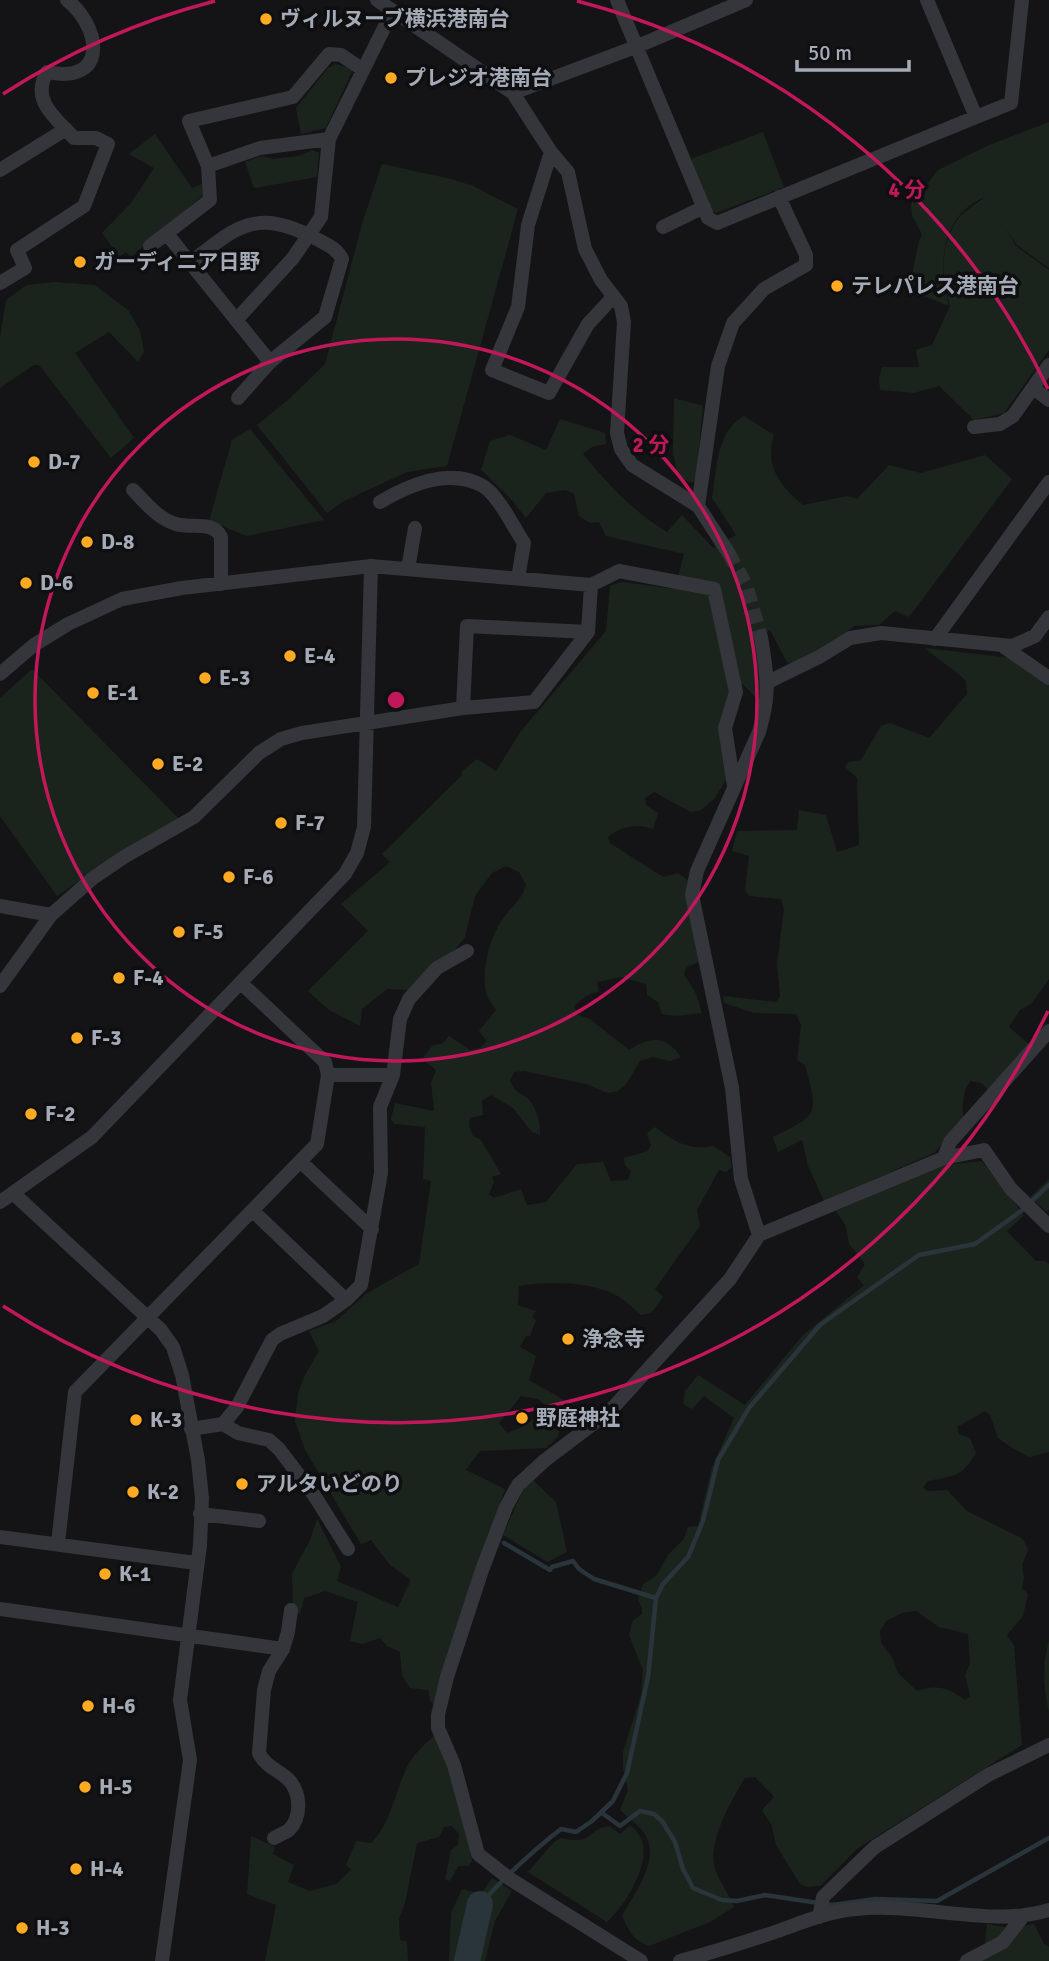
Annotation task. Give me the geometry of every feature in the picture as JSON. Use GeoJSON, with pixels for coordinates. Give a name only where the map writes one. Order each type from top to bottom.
{"type":"FeatureCollection","features":[{"type":"Feature","properties":{"kind":"street"},"geometry":{"type":"LineString","coordinates":[[0,284],[24,268],[17,250],[84,206],[108,144],[96,138],[74,138],[56,122],[47,107],[41,83],[47,72],[71,75],[78,72],[87,67],[93,52],[89,26],[83,14],[67,0]]}},
{"type":"Feature","properties":{"kind":"street"},"geometry":{"type":"LineString","coordinates":[[377,0],[513,93],[551,152],[568,172],[585,249],[621,306],[624,322],[617,433],[621,449],[632,465],[698,506],[728,552]]}},
{"type":"Feature","properties":{"kind":"street"},"geometry":{"type":"LineString","coordinates":[[617,0],[708,219],[717,223],[1011,103],[1022,0]]}},
{"type":"Feature","properties":{"kind":"street"},"geometry":{"type":"LineString","coordinates":[[513,93],[638,46],[746,0]]}},
{"type":"Feature","properties":{"kind":"street"},"geometry":{"type":"LineString","coordinates":[[927,0],[976,117]]}},
{"type":"Feature","properties":{"kind":"street"},"geometry":{"type":"LineString","coordinates":[[237,319],[293,258],[321,217],[329,139],[392,12]]}},
{"type":"Feature","properties":{"kind":"street"},"geometry":{"type":"LineString","coordinates":[[150,246],[210,200],[208,166],[190,121],[293,97],[329,54],[341,55],[362,69]]}},
{"type":"Feature","properties":{"kind":"street"},"geometry":{"type":"LineString","coordinates":[[0,170],[66,129]]}},
{"type":"Feature","properties":{"kind":"street"},"geometry":{"type":"LineString","coordinates":[[208,166],[260,148],[329,139]]}},
{"type":"Feature","properties":{"kind":"street"},"geometry":{"type":"LineString","coordinates":[[551,152],[528,225],[518,307],[492,370],[549,393],[588,324],[613,297]]}},
{"type":"Feature","properties":{"kind":"street"},"geometry":{"type":"LineString","coordinates":[[698,506],[718,366],[733,323],[764,289],[806,265],[806,254],[779,197]]}},
{"type":"Feature","properties":{"kind":"street"},"geometry":{"type":"LineString","coordinates":[[663,227],[704,207]]}},
{"type":"Feature","properties":{"kind":"street"},"geometry":{"type":"LineString","coordinates":[[190,263],[230,231],[260,223],[275,223],[308,235],[338,250],[342,259],[325,317],[270,362],[238,398]]}},
{"type":"Feature","properties":{"kind":"street"},"geometry":{"type":"LineString","coordinates":[[167,233],[270,362]]}},
{"type":"Feature","properties":{"kind":"street"},"geometry":{"type":"LineString","coordinates":[[974,427],[1000,424],[1013,416],[1049,365]]}},
{"type":"Feature","properties":{"kind":"street"},"geometry":{"type":"LineString","coordinates":[[1033,388],[1049,400]]}},
{"type":"Feature","properties":{"kind":"street"},"geometry":{"type":"LineString","coordinates":[[380,502],[418,483],[457,478],[484,486],[524,543],[518,578]]}},
{"type":"Feature","properties":{"kind":"street"},"geometry":{"type":"LineString","coordinates":[[935,639],[1049,482]]}},
{"type":"Feature","properties":{"kind":"street"},"geometry":{"type":"LineString","coordinates":[[134,490],[167,521],[178,525],[213,526],[218,530],[221,537],[221,584]]}},
{"type":"Feature","properties":{"kind":"street"},"geometry":{"type":"LineString","coordinates":[[408,569],[415,528]]}},
{"type":"Feature","properties":{"kind":"street"},"geometry":{"type":"LineString","coordinates":[[0,1202],[92,1137],[337,883],[356,853],[364,827],[371,566]]}},
{"type":"Feature","properties":{"kind":"street"},"geometry":{"type":"LineString","coordinates":[[0,674],[45,638],[122,599],[371,566],[591,585],[619,571],[714,589],[736,692],[725,728],[734,786]]}},
{"type":"Feature","properties":{"kind":"street"},"geometry":{"type":"LineString","coordinates":[[0,986],[51,915],[93,878],[194,817],[268,746],[281,739],[302,733],[463,708],[534,702],[588,632],[591,585]]}},
{"type":"Feature","properties":{"kind":"street"},"geometry":{"type":"LineString","coordinates":[[768,682],[850,638],[881,633],[1004,647],[1035,636],[1049,617]]}},
{"type":"Feature","properties":{"kind":"street"},"geometry":{"type":"LineString","coordinates":[[463,708],[467,626],[588,632]]}},
{"type":"Feature","properties":{"kind":"street"},"geometry":{"type":"LineString","coordinates":[[758,1235],[741,1179],[732,1088],[692,895],[697,871],[759,732],[766,709],[768,682],[761,637]]}},
{"type":"Feature","properties":{"kind":"street"},"geometry":{"type":"LineString","coordinates":[[1004,647],[1049,678]]}},
{"type":"Feature","properties":{"kind":"street"},"geometry":{"type":"LineString","coordinates":[[0,906],[51,915]]}},
{"type":"Feature","properties":{"kind":"street"},"geometry":{"type":"LineString","coordinates":[[223,1424],[237,1407],[272,1340],[323,1316],[346,1300],[360,1285],[381,1173],[380,1107],[393,1075],[400,1019],[409,999],[437,968],[467,951]]}},
{"type":"Feature","properties":{"kind":"street"},"geometry":{"type":"LineString","coordinates":[[58,1543],[75,1392],[317,1144],[328,1075],[325,1062],[241,983]]}},
{"type":"Feature","properties":{"kind":"street"},"geometry":{"type":"LineString","coordinates":[[944,1158],[950,1142],[1049,1031]]}},
{"type":"Feature","properties":{"kind":"street"},"geometry":{"type":"LineString","coordinates":[[328,1075],[393,1075]]}},
{"type":"Feature","properties":{"kind":"street"},"geometry":{"type":"LineString","coordinates":[[641,1961],[504,1875],[478,1854],[454,1765],[438,1728],[438,1715],[447,1677],[478,1582],[506,1507],[518,1485],[544,1461],[610,1411],[730,1279],[758,1235],[944,1158],[985,1150],[1011,1189],[1049,1226]]}},
{"type":"Feature","properties":{"kind":"street"},"geometry":{"type":"LineString","coordinates":[[301,1162],[372,1229]]}},
{"type":"Feature","properties":{"kind":"street"},"geometry":{"type":"LineString","coordinates":[[13,1193],[161,1330],[173,1347],[182,1374],[198,1460],[202,1498],[200,1545],[180,1700],[190,1760],[162,1961]]}},
{"type":"Feature","properties":{"kind":"street"},"geometry":{"type":"LineString","coordinates":[[253,1211],[346,1300]]}},
{"type":"Feature","properties":{"kind":"street"},"geometry":{"type":"LineString","coordinates":[[191,1429],[223,1424],[238,1433],[269,1440],[314,1495],[348,1549]]}},
{"type":"Feature","properties":{"kind":"street"},"geometry":{"type":"LineString","coordinates":[[200,1514],[259,1521]]}},
{"type":"Feature","properties":{"kind":"street"},"geometry":{"type":"LineString","coordinates":[[0,1537],[196,1563]]}},
{"type":"Feature","properties":{"kind":"street"},"geometry":{"type":"LineString","coordinates":[[0,1609],[283,1649]]}},
{"type":"Feature","properties":{"kind":"street"},"geometry":{"type":"LineString","coordinates":[[274,1838],[288,1831],[298,1818],[295,1788],[262,1760],[259,1753],[264,1690],[270,1671],[283,1649],[290,1610]]}},
{"type":"Feature","properties":{"kind":"street"},"geometry":{"type":"LineString","coordinates":[[820,1915],[823,1897],[875,1847],[988,1775],[1049,1745]]}},
{"type":"Feature","properties":{"kind":"street"},"geometry":{"type":"LineString","coordinates":[[680,1961],[728,1955],[820,1915],[854,1909],[888,1907],[1012,1917],[1049,1910]]}},
{"type":"Feature","properties":{"kind":"street"},"geometry":{"type":"LineString","coordinates":[[967,1961],[1003,1942],[1024,1914]]}},
{"type":"Feature","properties":{"kind":"shaded area"},"geometry":{"type":"Polygon","coordinates":[[[336,64],[353,69],[326,128],[301,134],[296,108],[328,68],[336,64]]]}},
{"type":"Feature","properties":{"kind":"shaded area"},"geometry":{"type":"Polygon","coordinates":[[[1049,122],[1049,268],[1017,245],[1005,228],[1016,246],[1049,270],[1049,350],[1004,413],[974,420],[939,386],[914,393],[880,390],[882,367],[919,367],[916,350],[932,345],[950,306],[944,274],[947,242],[959,218],[985,197],[970,205],[959,216],[951,229],[946,243],[944,258],[943,274],[945,290],[949,306],[908,290],[922,234],[912,216],[911,204],[938,170],[989,145],[1049,122]]]}},
{"type":"Feature","properties":{"kind":"shaded area"},"geometry":{"type":"Polygon","coordinates":[[[763,132],[784,187],[716,213],[710,210],[691,159],[763,132]]]}},
{"type":"Feature","properties":{"kind":"shaded area"},"geometry":{"type":"Polygon","coordinates":[[[155,134],[192,188],[202,184],[203,195],[131,257],[126,252],[119,257],[102,233],[131,203],[154,168],[129,154],[155,134]]]}},
{"type":"Feature","properties":{"kind":"shaded area"},"geometry":{"type":"Polygon","coordinates":[[[313,150],[319,153],[317,177],[254,188],[245,162],[262,156],[272,159],[299,156],[313,150]]]}},
{"type":"Feature","properties":{"kind":"shaded area"},"geometry":{"type":"Polygon","coordinates":[[[382,164],[473,186],[518,209],[447,466],[407,472],[344,501],[327,513],[257,425],[325,364],[362,224],[382,164]]]}},
{"type":"Feature","properties":{"kind":"shaded area"},"geometry":{"type":"Polygon","coordinates":[[[54,282],[95,285],[129,311],[140,331],[144,352],[138,362],[109,332],[75,353],[134,438],[111,458],[39,365],[34,365],[0,388],[0,338],[6,300],[27,285],[54,282]]]}},
{"type":"Feature","properties":{"kind":"shaded area"},"geometry":{"type":"Polygon","coordinates":[[[674,398],[703,406],[696,479],[692,483],[678,477],[673,453],[674,398]]]}},
{"type":"Feature","properties":{"kind":"shaded area"},"geometry":{"type":"Polygon","coordinates":[[[744,416],[774,435],[771,456],[776,474],[787,490],[803,505],[847,496],[857,499],[889,465],[921,473],[985,455],[1012,479],[909,617],[895,611],[879,625],[855,626],[793,665],[787,662],[770,630],[754,638],[761,682],[760,700],[743,684],[730,687],[727,778],[715,798],[701,810],[691,812],[654,792],[645,798],[646,805],[658,813],[653,829],[630,827],[618,830],[608,837],[610,843],[663,877],[678,873],[695,886],[701,961],[687,967],[684,974],[696,994],[702,1013],[677,1016],[662,1014],[658,1002],[647,995],[646,984],[621,977],[597,982],[599,991],[586,996],[574,1006],[578,1015],[590,1019],[629,1050],[644,1042],[657,1040],[670,1045],[681,1057],[670,1061],[653,1057],[640,1061],[627,1083],[618,1091],[608,1093],[586,1084],[524,1071],[514,1072],[510,1081],[533,1105],[539,1120],[540,1135],[532,1132],[513,1108],[491,1095],[482,1101],[483,1115],[470,1118],[469,1126],[473,1136],[481,1140],[501,1174],[492,1177],[494,1182],[489,1194],[494,1198],[521,1189],[527,1205],[546,1202],[577,1164],[603,1162],[611,1181],[628,1180],[631,1171],[625,1165],[624,1158],[648,1151],[651,1145],[647,1133],[655,1127],[682,1144],[713,1146],[730,1157],[732,1167],[726,1172],[719,1170],[697,1210],[700,1226],[655,1289],[663,1297],[651,1313],[641,1315],[618,1296],[580,1284],[542,1283],[519,1286],[518,1305],[536,1311],[532,1317],[536,1320],[530,1336],[526,1336],[520,1347],[536,1356],[529,1380],[571,1404],[557,1438],[546,1448],[480,1451],[466,1470],[505,1489],[436,1706],[430,1701],[428,1690],[410,1688],[402,1675],[400,1652],[387,1646],[380,1638],[362,1644],[350,1641],[358,1602],[325,1591],[304,1598],[300,1614],[293,1611],[292,1574],[310,1540],[317,1519],[341,1567],[337,1581],[398,1607],[411,1580],[390,1565],[371,1540],[361,1544],[305,1450],[295,1421],[298,1393],[319,1351],[309,1331],[336,1321],[367,1293],[419,1264],[431,1181],[423,1179],[425,1127],[394,1124],[391,1119],[395,1103],[434,1111],[431,1083],[436,1070],[422,1059],[433,1045],[442,1044],[449,1036],[470,1050],[480,1048],[487,1041],[479,1031],[496,1010],[487,996],[485,986],[488,954],[495,933],[526,885],[519,872],[506,866],[492,873],[475,896],[465,937],[448,958],[411,990],[387,989],[362,1009],[360,1026],[329,1010],[308,991],[368,931],[341,904],[390,862],[382,854],[462,775],[461,772],[477,759],[496,771],[521,731],[606,631],[610,586],[622,582],[675,589],[684,554],[606,536],[599,522],[590,523],[579,516],[574,494],[566,490],[546,493],[526,518],[481,470],[490,441],[510,435],[546,450],[560,419],[605,433],[606,444],[592,447],[583,454],[612,487],[642,515],[667,532],[682,515],[713,548],[736,535],[712,498],[719,452],[728,431],[744,416]],[[521,1396],[499,1423],[507,1433],[522,1427],[546,1410],[546,1406],[538,1399],[521,1396]]]}},
{"type":"Feature","properties":{"kind":"shaded area"},"geometry":{"type":"Polygon","coordinates":[[[250,429],[324,520],[247,536],[209,521],[232,440],[250,429]]]}},
{"type":"Feature","properties":{"kind":"shaded area"},"geometry":{"type":"Polygon","coordinates":[[[925,648],[1020,659],[1049,681],[1049,979],[1031,1004],[1020,1010],[1009,1027],[1030,1045],[990,1091],[981,1083],[970,1081],[964,1096],[963,1121],[934,1153],[824,1201],[808,1166],[802,1140],[778,1152],[773,1137],[800,1123],[812,1111],[812,1094],[805,1065],[797,1060],[801,1025],[796,1014],[754,1013],[724,1003],[723,996],[776,1002],[780,997],[777,964],[784,909],[781,899],[749,896],[745,890],[749,856],[732,851],[737,831],[797,830],[799,810],[826,815],[837,852],[859,845],[857,778],[845,767],[848,762],[861,760],[881,726],[890,723],[929,738],[967,694],[966,681],[925,648]]]}},
{"type":"Feature","properties":{"kind":"shaded area"},"geometry":{"type":"Polygon","coordinates":[[[32,669],[180,820],[100,866],[57,896],[0,816],[0,698],[32,669]]]}},
{"type":"Feature","properties":{"kind":"shaded area"},"geometry":{"type":"Polygon","coordinates":[[[982,1161],[1024,1215],[1007,1231],[1036,1261],[1049,1264],[1049,1452],[1029,1457],[1012,1448],[998,1438],[990,1415],[985,1411],[957,1427],[959,1434],[970,1438],[976,1453],[966,1468],[951,1476],[928,1481],[923,1488],[928,1491],[947,1490],[967,1511],[1023,1539],[1028,1550],[1022,1565],[1022,1588],[1028,1594],[1023,1616],[1007,1635],[1014,1646],[1022,1745],[858,1848],[820,1886],[807,1887],[800,1884],[776,1845],[772,1826],[762,1810],[774,1797],[755,1777],[745,1778],[717,1834],[713,1858],[719,1879],[734,1907],[710,1922],[649,1946],[632,1934],[622,1916],[644,1876],[650,1853],[644,1833],[620,1810],[628,1790],[623,1752],[641,1695],[643,1670],[629,1635],[633,1620],[642,1614],[638,1600],[643,1584],[656,1576],[668,1555],[684,1539],[688,1527],[698,1526],[712,1467],[734,1418],[704,1396],[692,1409],[683,1404],[685,1391],[698,1375],[745,1405],[802,1336],[864,1285],[857,1277],[865,1264],[849,1244],[846,1226],[836,1211],[942,1165],[982,1161]],[[916,1611],[902,1613],[886,1621],[880,1631],[881,1643],[892,1657],[898,1673],[917,1691],[942,1688],[965,1700],[970,1696],[965,1675],[970,1663],[968,1634],[939,1627],[916,1611]]]}},
{"type":"Feature","properties":{"kind":"shaded area"},"geometry":{"type":"Polygon","coordinates":[[[1049,1179],[1049,1209],[1047,1212],[1030,1197],[1049,1179]]]}},
{"type":"Feature","properties":{"kind":"shaded area"},"geometry":{"type":"Polygon","coordinates":[[[532,1479],[556,1502],[567,1552],[547,1562],[503,1535],[523,1490],[532,1479]]]}},
{"type":"Feature","properties":{"kind":"shaded area"},"geometry":{"type":"Polygon","coordinates":[[[1049,1641],[1049,1712],[1044,1676],[1049,1641]]]}},
{"type":"Feature","properties":{"kind":"shaded area"},"geometry":{"type":"Polygon","coordinates":[[[435,1735],[454,1781],[472,1860],[469,1866],[458,1866],[450,1881],[445,1879],[451,1850],[458,1845],[459,1834],[452,1826],[444,1827],[439,1837],[417,1843],[405,1903],[399,1919],[400,1940],[407,1942],[408,1961],[265,1961],[276,1905],[247,1894],[251,1836],[275,1847],[273,1854],[294,1865],[288,1882],[310,1891],[336,1884],[351,1870],[346,1865],[356,1841],[371,1843],[378,1836],[409,1764],[435,1735]]]}},
{"type":"Feature","properties":{"kind":"shaded area"},"geometry":{"type":"Polygon","coordinates":[[[630,1825],[641,1838],[643,1859],[629,1895],[607,1922],[528,1872],[554,1842],[561,1838],[584,1839],[609,1826],[620,1834],[630,1825]]]}},
{"type":"Feature","properties":{"kind":"shaded area"},"geometry":{"type":"Polygon","coordinates":[[[492,1878],[512,1891],[495,1921],[485,1961],[449,1961],[451,1913],[462,1889],[481,1894],[492,1878]]]}},
{"type":"Feature","properties":{"kind":"shaded area"},"geometry":{"type":"Polygon","coordinates":[[[987,1924],[1009,1928],[1034,1924],[1044,1944],[1049,1947],[1049,1961],[957,1961],[985,1945],[987,1924]]]}},
{"type":"Feature","properties":{"kind":"waterway"},"geometry":{"type":"LineString","coordinates":[[480,1904],[519,1865],[561,1829],[576,1832],[613,1801],[627,1773],[648,1677],[656,1598],[663,1584],[688,1557],[703,1521],[718,1460],[749,1408],[820,1325],[919,1255],[975,1244],[1021,1211],[1049,1185]]}},
{"type":"Feature","properties":{"kind":"waterway"},"geometry":{"type":"LineString","coordinates":[[504,1543],[550,1570],[573,1561],[579,1569],[594,1579],[656,1598]]}},
{"type":"Feature","properties":{"kind":"waterway"},"geometry":{"type":"LineString","coordinates":[[602,1813],[620,1826],[640,1811],[654,1814],[662,1821],[675,1842],[683,1869],[693,1888],[722,1900],[737,1901],[765,1895],[832,1905],[875,1899],[937,1901],[1049,1838]]}},
{"type":"Feature","properties":{"kind":"waterway"},"geometry":{"type":"LineString","coordinates":[[467,1961],[480,1904]]}},
{"type":"Feature","properties":{"kind":"tunnel"},"geometry":{"type":"LineString","coordinates":[[728,552],[746,585],[761,637]]}},
{"type":"Feature","properties":{"kind":"place","name":"ヴィルヌーブ横浜港南台"},"geometry":{"type":"Point","coordinates":[266,19]}},
{"type":"Feature","properties":{"kind":"place","name":"プレジオ港南台"},"geometry":{"type":"Point","coordinates":[391,78]}},
{"type":"Feature","properties":{"kind":"place","name":"ガーディニア日野"},"geometry":{"type":"Point","coordinates":[80,262]}},
{"type":"Feature","properties":{"kind":"place","name":"テレパレス港南台"},"geometry":{"type":"Point","coordinates":[837,286]}},
{"type":"Feature","properties":{"kind":"place","name":"D-7"},"geometry":{"type":"Point","coordinates":[34,462]}},
{"type":"Feature","properties":{"kind":"place","name":"D-8"},"geometry":{"type":"Point","coordinates":[87,542]}},
{"type":"Feature","properties":{"kind":"place","name":"D-6"},"geometry":{"type":"Point","coordinates":[26,583]}},
{"type":"Feature","properties":{"kind":"place","name":"E-4"},"geometry":{"type":"Point","coordinates":[290,656]}},
{"type":"Feature","properties":{"kind":"place","name":"E-3"},"geometry":{"type":"Point","coordinates":[205,678]}},
{"type":"Feature","properties":{"kind":"place","name":"E-1"},"geometry":{"type":"Point","coordinates":[93,693]}},
{"type":"Feature","properties":{"kind":"place","name":"E-2"},"geometry":{"type":"Point","coordinates":[158,764]}},
{"type":"Feature","properties":{"kind":"place","name":"F-7"},"geometry":{"type":"Point","coordinates":[281,823]}},
{"type":"Feature","properties":{"kind":"place","name":"F-6"},"geometry":{"type":"Point","coordinates":[229,877]}},
{"type":"Feature","properties":{"kind":"place","name":"F-5"},"geometry":{"type":"Point","coordinates":[179,932]}},
{"type":"Feature","properties":{"kind":"place","name":"F-4"},"geometry":{"type":"Point","coordinates":[119,978]}},
{"type":"Feature","properties":{"kind":"place","name":"F-3"},"geometry":{"type":"Point","coordinates":[77,1038]}},
{"type":"Feature","properties":{"kind":"place","name":"F-2"},"geometry":{"type":"Point","coordinates":[31,1114]}},
{"type":"Feature","properties":{"kind":"place","name":"浄念寺"},"geometry":{"type":"Point","coordinates":[568,1339]}},
{"type":"Feature","properties":{"kind":"place","name":"野庭神社"},"geometry":{"type":"Point","coordinates":[522,1418]}},
{"type":"Feature","properties":{"kind":"place","name":"K-3"},"geometry":{"type":"Point","coordinates":[136,1420]}},
{"type":"Feature","properties":{"kind":"place","name":"アルタいどのり"},"geometry":{"type":"Point","coordinates":[242,1484]}},
{"type":"Feature","properties":{"kind":"place","name":"K-2"},"geometry":{"type":"Point","coordinates":[133,1492]}},
{"type":"Feature","properties":{"kind":"place","name":"K-1"},"geometry":{"type":"Point","coordinates":[105,1574]}},
{"type":"Feature","properties":{"kind":"place","name":"H-6"},"geometry":{"type":"Point","coordinates":[88,1706]}},
{"type":"Feature","properties":{"kind":"place","name":"H-5"},"geometry":{"type":"Point","coordinates":[85,1787]}},
{"type":"Feature","properties":{"kind":"place","name":"H-4"},"geometry":{"type":"Point","coordinates":[76,1869]}},
{"type":"Feature","properties":{"kind":"place","name":"H-3"},"geometry":{"type":"Point","coordinates":[22,1928]}}]}
